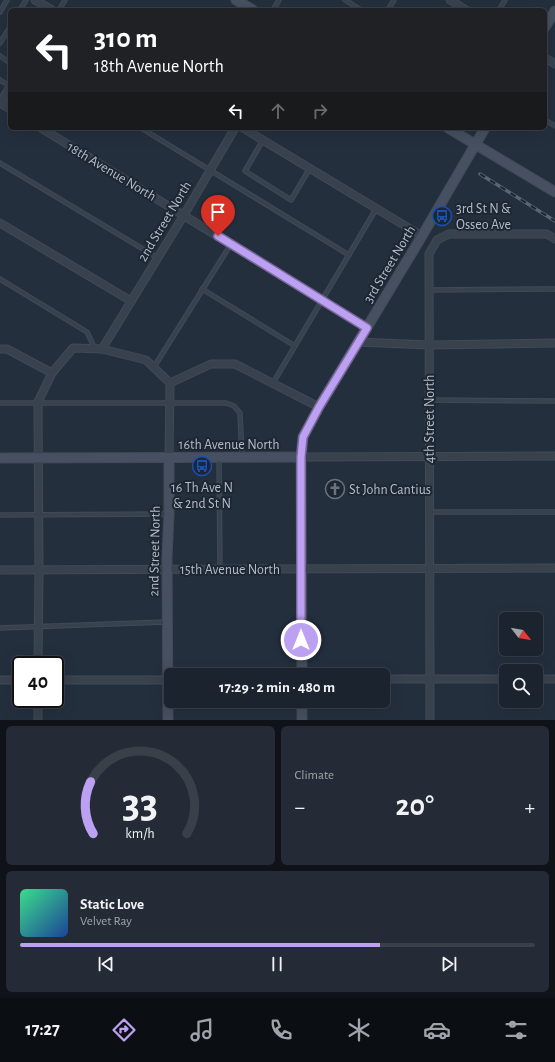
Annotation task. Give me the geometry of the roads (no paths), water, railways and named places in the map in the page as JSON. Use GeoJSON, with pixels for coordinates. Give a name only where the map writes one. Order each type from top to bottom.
{"type":"FeatureCollection","features":[{"type":"Feature","properties":{"kind":"street"},"geometry":{"type":"LineString","coordinates":[[36,0],[49,8]]}},
{"type":"Feature","properties":{"kind":"street"},"geometry":{"type":"LineString","coordinates":[[450,0],[463,8]]}},
{"type":"Feature","properties":{"kind":"street"},"geometry":{"type":"LineString","coordinates":[[242,1],[251,8]]}},
{"type":"Feature","properties":{"kind":"street"},"geometry":{"type":"LineString","coordinates":[[547,24],[555,11]]}},
{"type":"Feature","properties":{"kind":"street"},"geometry":{"type":"LineString","coordinates":[[0,103],[8,89]]}},
{"type":"Feature","properties":{"kind":"street","name":"18th Avenue North"},"geometry":{"type":"LineString","coordinates":[[44,130],[367,328]]}},
{"type":"Feature","properties":{"kind":"street","name":"2nd Street North"},"geometry":{"type":"LineString","coordinates":[[102,349],[234,130]]}},
{"type":"Feature","properties":{"kind":"street"},"geometry":{"type":"LineString","coordinates":[[246,130],[422,236]]}},
{"type":"Feature","properties":{"kind":"street"},"geometry":{"type":"LineString","coordinates":[[451,130],[555,192]]}},
{"type":"Feature","properties":{"kind":"street","name":"3rd Street North"},"geometry":{"type":"LineString","coordinates":[[302,668],[301,457],[303,437],[319,407],[484,130]]}},
{"type":"Feature","properties":{"kind":"street"},"geometry":{"type":"LineString","coordinates":[[0,223],[131,301]]}},
{"type":"Feature","properties":{"kind":"street","name":"4th Street North"},"geometry":{"type":"LineString","coordinates":[[430,720],[429,254],[437,240],[449,234],[548,234],[555,239]]}},
{"type":"Feature","properties":{"kind":"street"},"geometry":{"type":"LineString","coordinates":[[358,342],[429,345],[555,343]]}},
{"type":"Feature","properties":{"kind":"street"},"geometry":{"type":"LineString","coordinates":[[38,656],[40,570],[38,402],[52,373],[73,348],[102,349],[146,360],[170,383],[211,364],[235,364],[319,407]]}},
{"type":"Feature","properties":{"kind":"street"},"geometry":{"type":"LineString","coordinates":[[0,349],[7,349],[52,373]]}},
{"type":"Feature","properties":{"kind":"street","name":"2nd Street North"},"geometry":{"type":"LineString","coordinates":[[169,668],[167,569],[170,383]]}},
{"type":"Feature","properties":{"kind":"street","name":"16th Avenue North"},"geometry":{"type":"LineString","coordinates":[[0,458],[555,456]]}},
{"type":"Feature","properties":{"kind":"street","name":"15th Avenue North"},"geometry":{"type":"LineString","coordinates":[[0,570],[555,568]]}},
{"type":"Feature","properties":{"kind":"street"},"geometry":{"type":"LineString","coordinates":[[390,679],[499,679]]}},
{"type":"Feature","properties":{"kind":"street"},"geometry":{"type":"LineString","coordinates":[[543,679],[555,679]]}},
{"type":"Feature","properties":{"kind":"street"},"geometry":{"type":"LineString","coordinates":[[0,680],[12,680]]}},
{"type":"Feature","properties":{"kind":"street"},"geometry":{"type":"LineString","coordinates":[[64,680],[164,680]]}},
{"type":"Feature","properties":{"kind":"street"},"geometry":{"type":"LineString","coordinates":[[38,708],[38,720]]}},
{"type":"Feature","properties":{"kind":"street","name":"2nd Street North"},"geometry":{"type":"LineString","coordinates":[[168,708],[168,720]]}},
{"type":"Feature","properties":{"kind":"street"},"geometry":{"type":"LineString","coordinates":[[302,708],[302,720]]}},
{"type":"Feature","properties":{"kind":"lane"},"geometry":{"type":"LineString","coordinates":[[0,12],[7,0]]}},
{"type":"Feature","properties":{"kind":"lane"},"geometry":{"type":"LineString","coordinates":[[345,0],[358,8]]}},
{"type":"Feature","properties":{"kind":"lane"},"geometry":{"type":"LineString","coordinates":[[0,43],[8,30]]}},
{"type":"Feature","properties":{"kind":"lane"},"geometry":{"type":"LineString","coordinates":[[144,130],[349,255]]}},
{"type":"Feature","properties":{"kind":"lane"},"geometry":{"type":"LineString","coordinates":[[263,140],[245,171],[291,200],[310,168]]}},
{"type":"Feature","properties":{"kind":"lane"},"geometry":{"type":"LineString","coordinates":[[0,163],[158,258]]}},
{"type":"Feature","properties":{"kind":"lane"},"geometry":{"type":"LineString","coordinates":[[273,383],[376,209]]}},
{"type":"Feature","properties":{"kind":"lane"},"geometry":{"type":"LineString","coordinates":[[154,368],[230,244]]}},
{"type":"Feature","properties":{"kind":"lane"},"geometry":{"type":"LineString","coordinates":[[0,279],[87,332],[95,349]]}},
{"type":"Feature","properties":{"kind":"lane"},"geometry":{"type":"LineString","coordinates":[[202,289],[295,346]]}},
{"type":"Feature","properties":{"kind":"lane"},"geometry":{"type":"LineString","coordinates":[[429,290],[555,289]]}},
{"type":"Feature","properties":{"kind":"lane"},"geometry":{"type":"LineString","coordinates":[[429,400],[555,401]]}},
{"type":"Feature","properties":{"kind":"lane"},"geometry":{"type":"LineString","coordinates":[[0,403],[226,403],[234,406],[240,413],[242,458]]}},
{"type":"Feature","properties":{"kind":"lane"},"geometry":{"type":"LineString","coordinates":[[219,458],[220,569]]}},
{"type":"Feature","properties":{"kind":"lane"},"geometry":{"type":"LineString","coordinates":[[430,512],[555,512]]}},
{"type":"Feature","properties":{"kind":"lane"},"geometry":{"type":"LineString","coordinates":[[0,515],[169,514]]}},
{"type":"Feature","properties":{"kind":"lane"},"geometry":{"type":"LineString","coordinates":[[0,628],[167,622]]}},
{"type":"Feature","properties":{"kind":"railway"},"geometry":{"type":"LineString","coordinates":[[480,174],[555,221]]}},
{"type":"Feature","properties":{"kind":"place","name":"3rd St N & Osseo Ave"},"geometry":{"type":"Point","coordinates":[442,216]}},
{"type":"Feature","properties":{"kind":"place","name":"16 Th Ave N & 2nd St N"},"geometry":{"type":"Point","coordinates":[202,466]}},
{"type":"Feature","properties":{"kind":"place","name":"St John Cantius"},"geometry":{"type":"Point","coordinates":[335,489]}}]}
